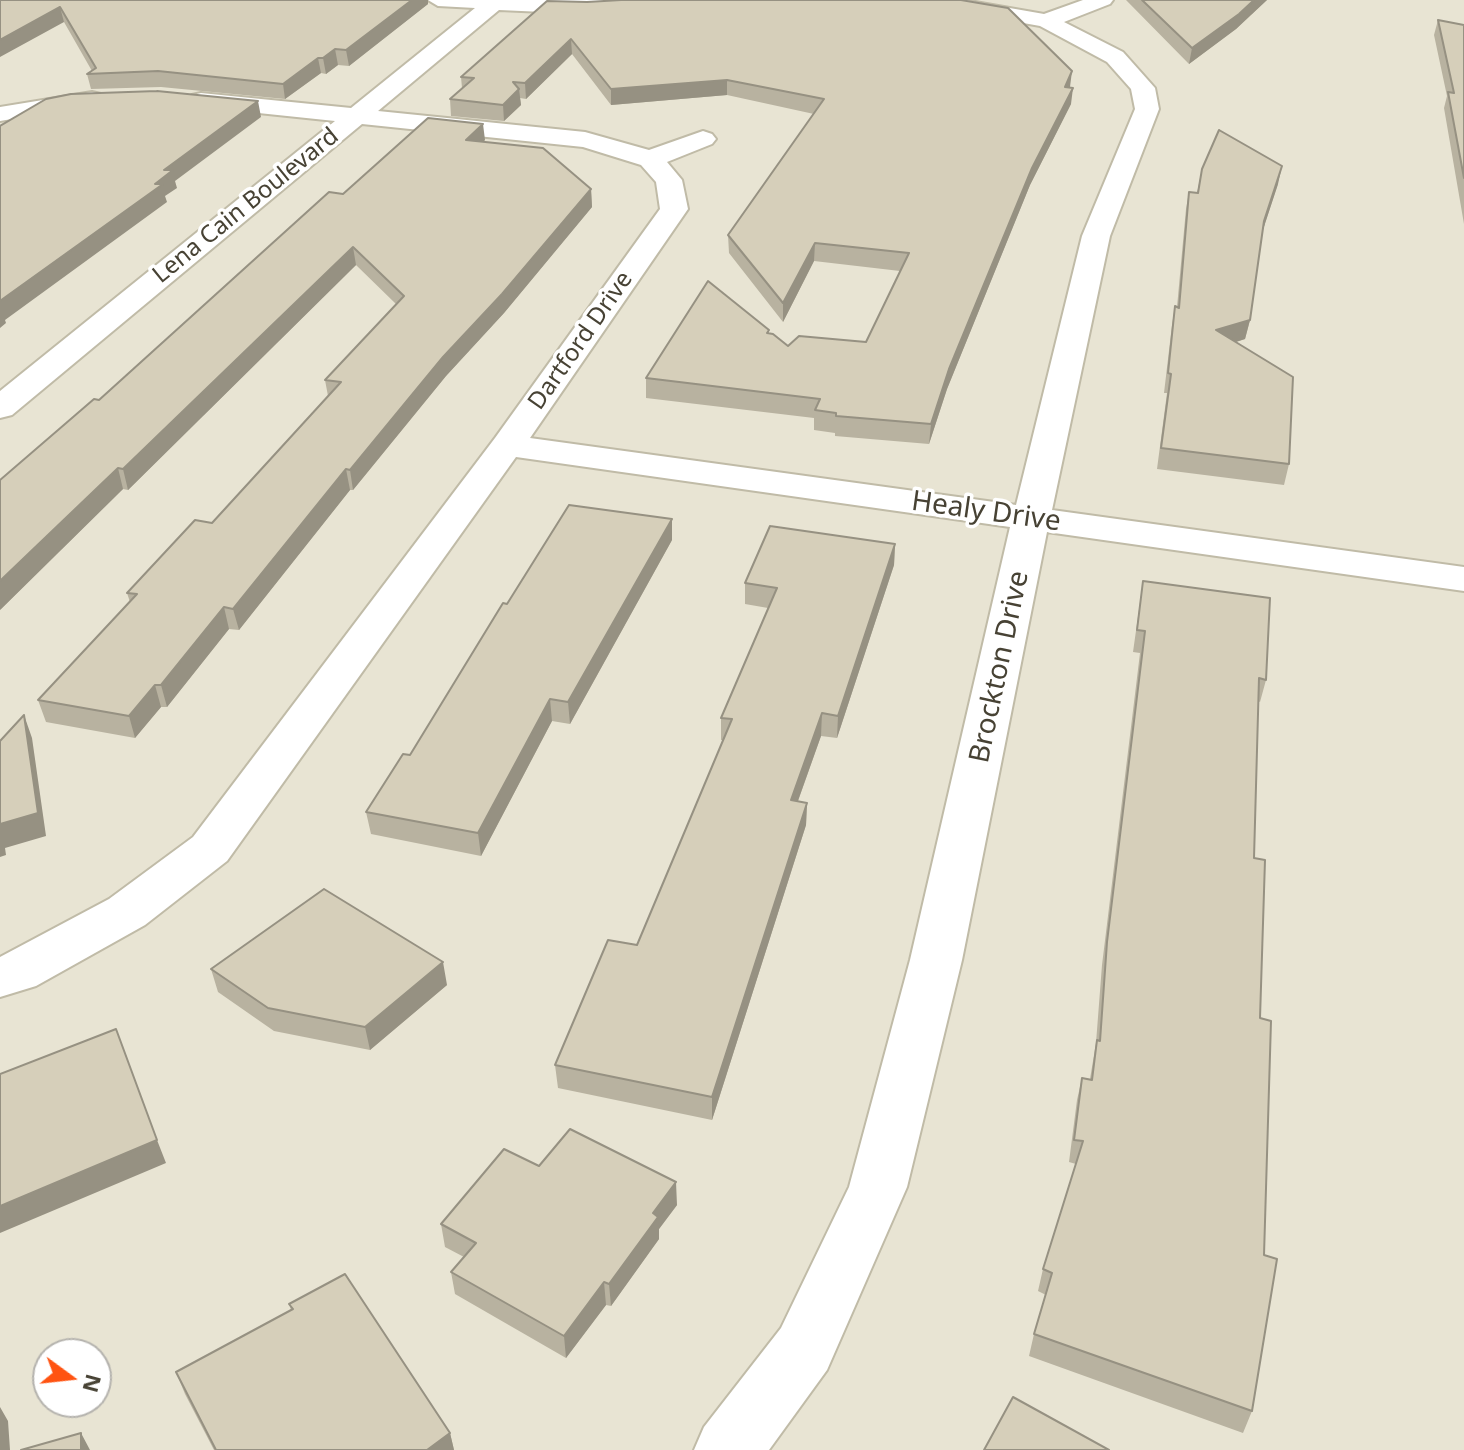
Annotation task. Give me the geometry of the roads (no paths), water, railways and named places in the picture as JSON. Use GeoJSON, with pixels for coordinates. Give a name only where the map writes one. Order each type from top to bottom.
{"type":"FeatureCollection","features":[{"type":"Feature","properties":{"kind":"street"},"geometry":{"type":"LineString","coordinates":[[438,0],[588,8],[697,0]]}},
{"type":"Feature","properties":{"kind":"street","name":"Brockton Drive"},"geometry":{"type":"LineString","coordinates":[[728,1450],[804,1349],[878,1187],[936,960],[1031,519],[1096,236],[1147,109],[1143,88],[1115,57],[1046,21],[929,0]]}},
{"type":"Feature","properties":{"kind":"street"},"geometry":{"type":"LineString","coordinates":[[1046,21],[1103,0]]}},
{"type":"Feature","properties":{"kind":"street","name":"Lena Cain Boulevard"},"geometry":{"type":"LineString","coordinates":[[0,408],[492,5]]}},
{"type":"Feature","properties":{"kind":"street"},"geometry":{"type":"LineString","coordinates":[[0,114],[75,100],[116,97]]}},
{"type":"Feature","properties":{"kind":"street"},"geometry":{"type":"LineString","coordinates":[[177,98],[585,140],[650,159],[703,139]]}},
{"type":"Feature","properties":{"kind":"street","name":"Dartford Drive"},"geometry":{"type":"LineString","coordinates":[[0,977],[18,972],[127,912],[210,849],[507,445],[674,209],[669,180],[650,159]]}},
{"type":"Feature","properties":{"kind":"street","name":"Healy Drive"},"geometry":{"type":"LineString","coordinates":[[507,445],[1464,579]]}}]}
